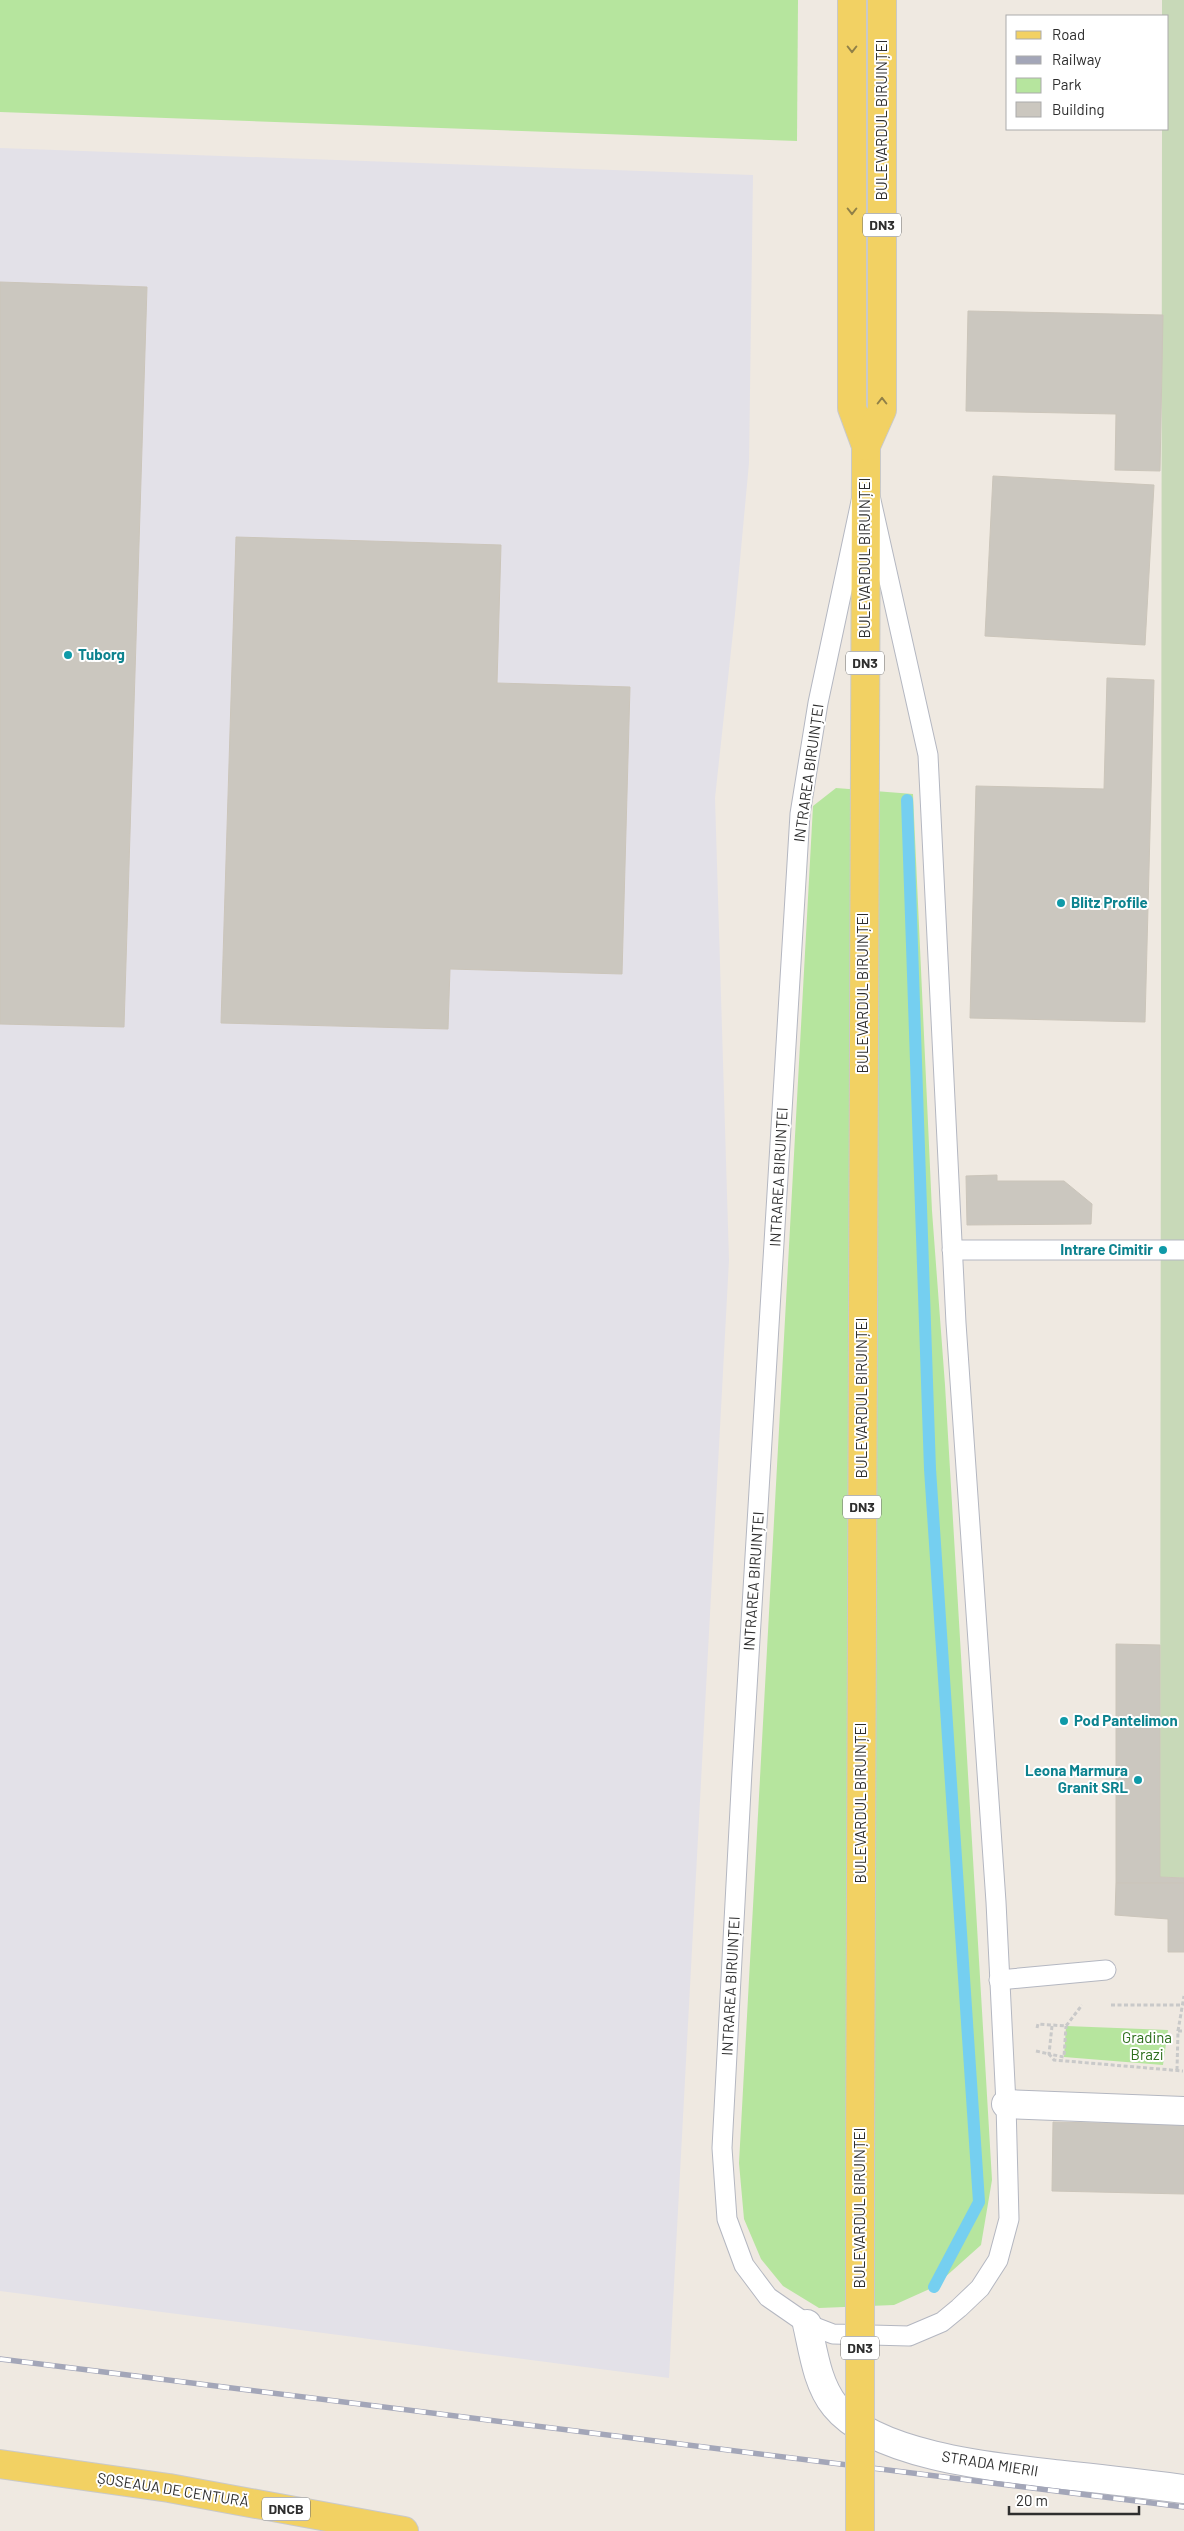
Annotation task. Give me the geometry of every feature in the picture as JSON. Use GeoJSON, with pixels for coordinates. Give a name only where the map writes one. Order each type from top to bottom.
{"type":"FeatureCollection","features":[{"type":"Feature","properties":{"kind":"main road","name":"BULEVARDUL BIRUINȚEI"},"geometry":{"type":"LineString","coordinates":[[852,0],[852,408],[866,446],[860,2531]]}},
{"type":"Feature","properties":{"kind":"main road","name":"BULEVARDUL BIRUINȚEI"},"geometry":{"type":"LineString","coordinates":[[866,446],[882,410],[882,0]]}},
{"type":"Feature","properties":{"kind":"main road","name":"ȘOSEAUA DE CENTURĂ"},"geometry":{"type":"LineString","coordinates":[[0,2464],[169,2488],[404,2531]]}},
{"type":"Feature","properties":{"kind":"street"},"geometry":{"type":"LineString","coordinates":[[1006,2104],[1184,2111]]}},
{"type":"Feature","properties":{"kind":"street","name":"STRADA MIERII"},"geometry":{"type":"LineString","coordinates":[[807,2324],[819,2376],[834,2406],[863,2430],[898,2444],[960,2462],[1184,2489]]}},
{"type":"Feature","properties":{"kind":"lane","name":"INTRAREA BIRUINȚEI"},"geometry":{"type":"LineString","coordinates":[[866,478],[928,754],[952,1250],[999,1980],[1006,2104],[1009,2219],[998,2260],[980,2288],[942,2322],[910,2336],[833,2334],[807,2324],[768,2297],[744,2265],[727,2219],[722,2148],[800,814],[818,703],[866,478]]}},
{"type":"Feature","properties":{"kind":"lane"},"geometry":{"type":"LineString","coordinates":[[952,1250],[1184,1250]]}},
{"type":"Feature","properties":{"kind":"lane"},"geometry":{"type":"LineString","coordinates":[[999,1980],[1106,1970]]}},
{"type":"Feature","properties":{"kind":"path"},"geometry":{"type":"LineString","coordinates":[[1036,2042],[1035,2051],[1064,2056],[1066,2026],[1082,2004],[1082,1996]]}},
{"type":"Feature","properties":{"kind":"path"},"geometry":{"type":"LineString","coordinates":[[1177,2070],[1178,2031],[1184,1996]]}},
{"type":"Feature","properties":{"kind":"path"},"geometry":{"type":"LineString","coordinates":[[1082,2004],[1092,2004]]}},
{"type":"Feature","properties":{"kind":"path"},"geometry":{"type":"LineString","coordinates":[[1110,2004],[1182,2005]]}},
{"type":"Feature","properties":{"kind":"path"},"geometry":{"type":"LineString","coordinates":[[1037,2033],[1038,2024],[1066,2026]]}},
{"type":"Feature","properties":{"kind":"path"},"geometry":{"type":"LineString","coordinates":[[1052,2026],[1049,2054],[1054,2060],[1184,2071]]}},
{"type":"Feature","properties":{"kind":"path"},"geometry":{"type":"LineString","coordinates":[[1178,2031],[1184,2031]]}},
{"type":"Feature","properties":{"kind":"shaded area"},"geometry":{"type":"Polygon","coordinates":[[[0,148],[753,175],[749,463],[715,798],[729,1260],[669,2378],[0,2291],[0,148]]]}},
{"type":"Feature","properties":{"kind":"green space"},"geometry":{"type":"Polygon","coordinates":[[[0,0],[798,0],[797,141],[0,112],[0,0]]]}},
{"type":"Feature","properties":{"kind":"green space"},"geometry":{"type":"Polygon","coordinates":[[[1162,0],[1184,0],[1184,1878],[1160,1877],[1162,130],[1169,130],[1169,15],[1162,15],[1162,0]]]}},
{"type":"Feature","properties":{"kind":"green space"},"geometry":{"type":"Polygon","coordinates":[[[836,788],[913,794],[932,1211],[945,1385],[992,2180],[981,2245],[934,2287],[894,2305],[819,2308],[783,2286],[761,2259],[744,2219],[739,2163],[813,806],[836,788]]]}},
{"type":"Feature","properties":{"kind":"green space","name":"Gradina Brazi"},"geometry":{"type":"Polygon","coordinates":[[[1066,2026],[1168,2030],[1163,2065],[1064,2057],[1066,2026]]]}},
{"type":"Feature","properties":{"kind":"building","name":"Tuborg"},"geometry":{"type":"Polygon","coordinates":[[[0,282],[147,287],[124,1027],[0,1024],[0,282]]]}},
{"type":"Feature","properties":{"kind":"building"},"geometry":{"type":"Polygon","coordinates":[[[968,311],[1163,315],[1160,471],[1115,470],[1116,414],[966,411],[968,311]]]}},
{"type":"Feature","properties":{"kind":"building"},"geometry":{"type":"Polygon","coordinates":[[[993,476],[1154,485],[1145,645],[985,636],[993,476]]]}},
{"type":"Feature","properties":{"kind":"building"},"geometry":{"type":"Polygon","coordinates":[[[236,537],[501,545],[497,683],[630,687],[622,974],[450,969],[448,1029],[221,1023],[236,537]]]}},
{"type":"Feature","properties":{"kind":"building","name":"Blitz Profile"},"geometry":{"type":"Polygon","coordinates":[[[1107,678],[1154,680],[1145,1022],[970,1018],[976,786],[1104,789],[1107,678]]]}},
{"type":"Feature","properties":{"kind":"building"},"geometry":{"type":"Polygon","coordinates":[[[997,1175],[997,1181],[1064,1181],[1092,1204],[1091,1224],[967,1225],[966,1176],[997,1175]]]}},
{"type":"Feature","properties":{"kind":"building","name":"Leona Marmura Granit SRL"},"geometry":{"type":"Polygon","coordinates":[[[1116,1644],[1160,1645],[1160,1877],[1184,1878],[1184,1883],[1116,1883],[1116,1644]]]}},
{"type":"Feature","properties":{"kind":"building"},"geometry":{"type":"Polygon","coordinates":[[[1116,1883],[1184,1883],[1184,1952],[1168,1952],[1168,1919],[1115,1915],[1116,1883]]]}},
{"type":"Feature","properties":{"kind":"building"},"geometry":{"type":"Polygon","coordinates":[[[1053,2122],[1184,2125],[1184,2194],[1052,2191],[1053,2122]]]}},
{"type":"Feature","properties":{"kind":"waterway"},"geometry":{"type":"LineString","coordinates":[[907,800],[930,1469],[979,2202],[934,2287]]}},
{"type":"Feature","properties":{"kind":"railway"},"geometry":{"type":"LineString","coordinates":[[0,2359],[1184,2507]]}},
{"type":"Feature","properties":{"kind":"place","name":"Tuborg"},"geometry":{"type":"Point","coordinates":[68,655]}},
{"type":"Feature","properties":{"kind":"place","name":"Blitz Profile"},"geometry":{"type":"Point","coordinates":[1061,903]}},
{"type":"Feature","properties":{"kind":"place","name":"Intrare Cimitir"},"geometry":{"type":"Point","coordinates":[1163,1250]}},
{"type":"Feature","properties":{"kind":"place","name":"Pod Pantelimon"},"geometry":{"type":"Point","coordinates":[1064,1721]}},
{"type":"Feature","properties":{"kind":"place","name":"Leona Marmura Granit SRL"},"geometry":{"type":"Point","coordinates":[1138,1780]}}]}
